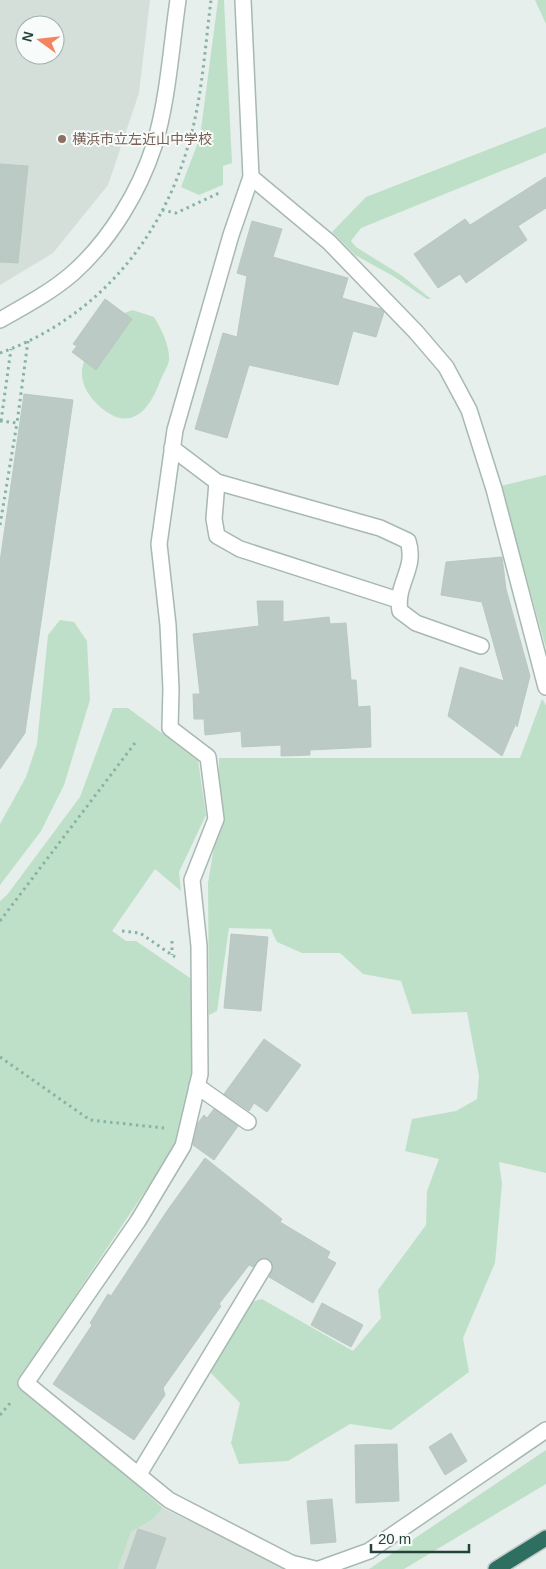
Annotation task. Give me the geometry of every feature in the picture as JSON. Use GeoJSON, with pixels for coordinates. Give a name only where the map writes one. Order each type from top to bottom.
{"type":"FeatureCollection","features":[{"type":"Feature","properties":{"kind":"highway"},"geometry":{"type":"LineString","coordinates":[[496,1569],[546,1538]]}},
{"type":"Feature","properties":{"kind":"street"},"geometry":{"type":"LineString","coordinates":[[0,320],[36,300],[74,272],[110,232],[136,190],[154,145],[164,98],[178,0]]}},
{"type":"Feature","properties":{"kind":"street"},"geometry":{"type":"LineString","coordinates":[[243,0],[251,177],[231,235],[172,448],[159,544],[168,626],[171,689],[170,728],[208,757],[216,819],[192,880],[200,946],[200,1074],[183,1146],[138,1221],[26,1383],[169,1500],[291,1563],[317,1569],[369,1551],[546,1430]]}},
{"type":"Feature","properties":{"kind":"street"},"geometry":{"type":"LineString","coordinates":[[251,177],[329,242],[416,332],[446,367],[469,410],[494,489],[546,687]]}},
{"type":"Feature","properties":{"kind":"street"},"geometry":{"type":"LineString","coordinates":[[172,448],[217,482],[380,528],[408,542],[412,554],[398,600],[400,611],[416,623],[481,646]]}},
{"type":"Feature","properties":{"kind":"street"},"geometry":{"type":"LineString","coordinates":[[217,482],[214,519],[217,536],[240,549],[398,600]]}},
{"type":"Feature","properties":{"kind":"street"},"geometry":{"type":"LineString","coordinates":[[197,1086],[248,1122]]}},
{"type":"Feature","properties":{"kind":"street"},"geometry":{"type":"LineString","coordinates":[[139,1474],[264,1267]]}},
{"type":"Feature","properties":{"kind":"path"},"geometry":{"type":"LineString","coordinates":[[162,210],[176,213],[220,193]]}},
{"type":"Feature","properties":{"kind":"path"},"geometry":{"type":"LineString","coordinates":[[0,525],[28,340]]}},
{"type":"Feature","properties":{"kind":"path"},"geometry":{"type":"LineString","coordinates":[[11,349],[1,421],[16,423]]}},
{"type":"Feature","properties":{"kind":"path"},"geometry":{"type":"LineString","coordinates":[[0,921],[135,742]]}},
{"type":"Feature","properties":{"kind":"path"},"geometry":{"type":"LineString","coordinates":[[122,931],[140,934],[200,974]]}},
{"type":"Feature","properties":{"kind":"path"},"geometry":{"type":"LineString","coordinates":[[0,1058],[90,1120],[187,1131]]}},
{"type":"Feature","properties":{"kind":"shaded area","name":"横浜市立左近山中学校"},"geometry":{"type":"Polygon","coordinates":[[[0,0],[150,0],[139,93],[108,185],[53,253],[0,285],[0,0]]]}},
{"type":"Feature","properties":{"kind":"shaded area"},"geometry":{"type":"Polygon","coordinates":[[[163,1508],[289,1569],[118,1569],[131,1532],[152,1520],[163,1508]]]}},
{"type":"Feature","properties":{"kind":"green space"},"geometry":{"type":"Polygon","coordinates":[[[218,0],[224,0],[232,163],[223,166],[223,185],[199,195],[181,187],[200,137],[218,0]]]}},
{"type":"Feature","properties":{"kind":"green space"},"geometry":{"type":"Polygon","coordinates":[[[535,0],[546,0],[546,24],[535,0]]]}},
{"type":"Feature","properties":{"kind":"green space"},"geometry":{"type":"Polygon","coordinates":[[[546,127],[546,153],[361,228],[351,241],[356,247],[401,275],[431,299],[427,299],[393,276],[355,255],[332,232],[366,197],[546,127]]]}},
{"type":"Feature","properties":{"kind":"green space"},"geometry":{"type":"Polygon","coordinates":[[[132,310],[154,317],[167,343],[169,360],[148,405],[134,417],[126,418],[108,413],[95,402],[85,387],[82,379],[82,368],[91,345],[106,324],[116,316],[132,310]]]}},
{"type":"Feature","properties":{"kind":"green space"},"geometry":{"type":"Polygon","coordinates":[[[546,475],[546,648],[501,486],[546,475]]]}},
{"type":"Feature","properties":{"kind":"green space"},"geometry":{"type":"Polygon","coordinates":[[[60,620],[74,622],[87,641],[90,700],[64,785],[41,831],[0,885],[0,824],[26,777],[37,744],[48,635],[60,620]]]}},
{"type":"Feature","properties":{"kind":"green space"},"geometry":{"type":"Polygon","coordinates":[[[542,699],[546,705],[546,1173],[499,1162],[502,1184],[495,1263],[463,1338],[469,1372],[391,1430],[350,1424],[288,1461],[239,1464],[231,1443],[240,1403],[210,1372],[251,1302],[262,1299],[353,1351],[381,1318],[378,1290],[426,1225],[427,1191],[439,1159],[405,1151],[412,1119],[456,1111],[477,1099],[479,1076],[467,1012],[412,1014],[401,981],[363,974],[340,953],[302,953],[277,942],[271,929],[229,928],[217,1011],[209,1015],[208,883],[219,817],[219,758],[520,758],[542,699]]]}},
{"type":"Feature","properties":{"kind":"green space"},"geometry":{"type":"Polygon","coordinates":[[[113,708],[128,708],[198,760],[206,815],[179,872],[181,891],[155,869],[112,931],[126,941],[136,941],[193,980],[193,1076],[174,1148],[18,1381],[163,1508],[152,1520],[131,1532],[118,1569],[0,1569],[0,901],[7,895],[80,797],[113,708]]]}},
{"type":"Feature","properties":{"kind":"green space"},"geometry":{"type":"Polygon","coordinates":[[[546,1450],[546,1484],[404,1569],[369,1569],[546,1450]]]}},
{"type":"Feature","properties":{"kind":"building"},"geometry":{"type":"Polygon","coordinates":[[[0,164],[28,166],[18,263],[0,262],[0,164]]]}},
{"type":"Feature","properties":{"kind":"building"},"geometry":{"type":"Polygon","coordinates":[[[546,177],[546,208],[518,226],[527,240],[466,283],[460,274],[438,288],[414,254],[465,219],[470,225],[546,177]]]}},
{"type":"Feature","properties":{"kind":"building"},"geometry":{"type":"Polygon","coordinates":[[[252,221],[282,229],[273,257],[348,278],[342,298],[381,309],[384,312],[376,337],[353,331],[338,385],[249,365],[227,438],[195,429],[223,333],[237,337],[247,276],[237,273],[252,221]]]}},
{"type":"Feature","properties":{"kind":"building"},"geometry":{"type":"Polygon","coordinates":[[[105,299],[132,319],[96,370],[72,352],[77,346],[73,344],[105,299]]]}},
{"type":"Feature","properties":{"kind":"building"},"geometry":{"type":"Polygon","coordinates":[[[24,394],[73,400],[25,733],[0,769],[0,562],[24,394]]]}},
{"type":"Feature","properties":{"kind":"building"},"geometry":{"type":"Polygon","coordinates":[[[502,557],[506,589],[530,676],[517,727],[516,723],[502,756],[448,716],[460,667],[504,681],[482,602],[441,595],[446,562],[502,557]]]}},
{"type":"Feature","properties":{"kind":"building"},"geometry":{"type":"Polygon","coordinates":[[[257,601],[283,601],[283,622],[329,617],[330,624],[346,623],[351,680],[356,680],[358,707],[370,706],[371,747],[310,750],[310,755],[281,756],[281,745],[242,747],[241,731],[205,735],[204,719],[194,719],[193,694],[200,694],[193,634],[259,626],[257,601]]]}},
{"type":"Feature","properties":{"kind":"building"},"geometry":{"type":"Polygon","coordinates":[[[231,934],[268,937],[261,1011],[224,1008],[231,934]]]}},
{"type":"Feature","properties":{"kind":"building"},"geometry":{"type":"Polygon","coordinates":[[[264,1039],[301,1065],[267,1112],[254,1103],[249,1111],[224,1094],[264,1039]]]}},
{"type":"Feature","properties":{"kind":"building"},"geometry":{"type":"Polygon","coordinates":[[[214,1109],[238,1126],[214,1160],[193,1145],[198,1123],[204,1115],[207,1118],[214,1109]]]}},
{"type":"Feature","properties":{"kind":"building"},"geometry":{"type":"Polygon","coordinates":[[[205,1158],[282,1219],[280,1222],[330,1252],[327,1258],[336,1263],[313,1303],[269,1277],[273,1267],[268,1259],[260,1259],[253,1267],[249,1265],[219,1304],[221,1306],[163,1388],[165,1395],[134,1440],[53,1384],[92,1325],[90,1323],[108,1294],[111,1296],[167,1211],[205,1158]]]}},
{"type":"Feature","properties":{"kind":"building"},"geometry":{"type":"Polygon","coordinates":[[[322,1303],[363,1325],[351,1347],[311,1325],[322,1303]]]}},
{"type":"Feature","properties":{"kind":"building"},"geometry":{"type":"Polygon","coordinates":[[[451,1433],[467,1461],[445,1475],[429,1447],[451,1433]]]}},
{"type":"Feature","properties":{"kind":"building"},"geometry":{"type":"Polygon","coordinates":[[[397,1444],[399,1501],[356,1503],[355,1445],[397,1444]]]}},
{"type":"Feature","properties":{"kind":"building"},"geometry":{"type":"Polygon","coordinates":[[[332,1499],[336,1542],[311,1544],[307,1501],[332,1499]]]}},
{"type":"Feature","properties":{"kind":"building"},"geometry":{"type":"Polygon","coordinates":[[[138,1529],[166,1538],[155,1569],[124,1569],[138,1529]]]}},
{"type":"Feature","properties":{"kind":"place","name":"横浜市立左近山中学校"},"geometry":{"type":"Point","coordinates":[62,139]}}]}
